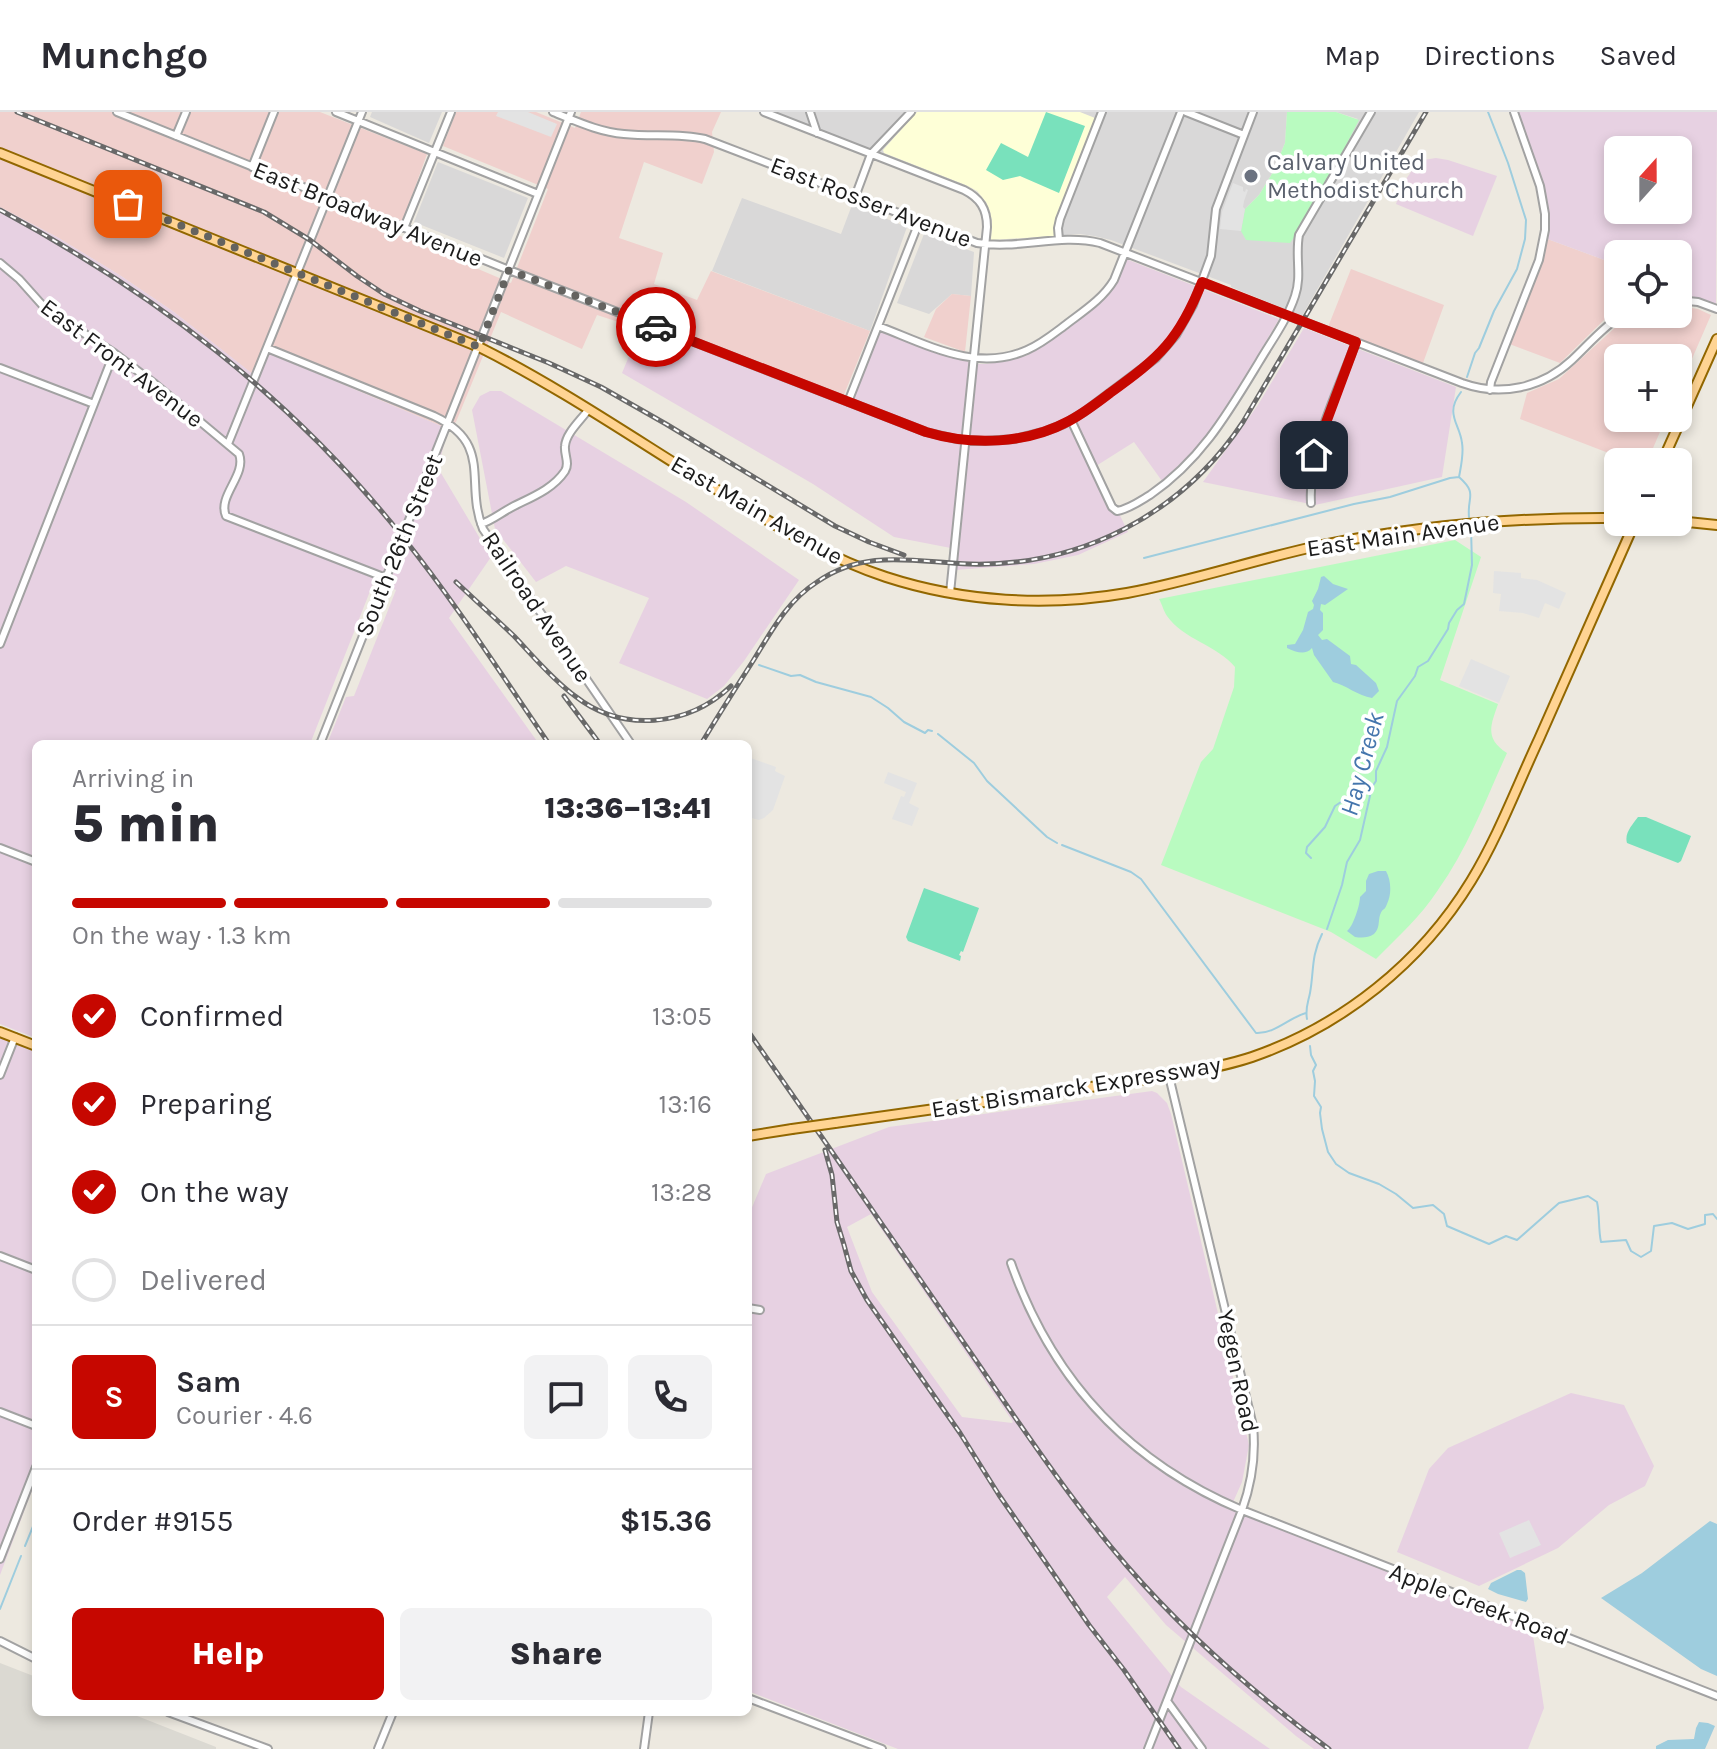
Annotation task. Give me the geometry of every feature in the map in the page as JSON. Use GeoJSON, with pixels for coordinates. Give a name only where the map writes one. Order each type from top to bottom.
{"type":"FeatureCollection","features":[{"type":"Feature","properties":{"kind":"main road","name":"East Main Avenue"},"geometry":{"type":"LineString","coordinates":[[0,153],[479,347],[523,370],[817,549],[888,578],[950,593],[1033,600],[1107,596],[1319,546],[1412,529],[1504,519],[1604,518]]}},
{"type":"Feature","properties":{"kind":"main road"},"geometry":{"type":"LineString","coordinates":[[1668,448],[1717,339]]}},
{"type":"Feature","properties":{"kind":"main road"},"geometry":{"type":"LineString","coordinates":[[1692,522],[1717,525]]}},
{"type":"Feature","properties":{"kind":"main road","name":"East Bismarck Expressway"},"geometry":{"type":"LineString","coordinates":[[752,1135],[1218,1067],[1291,1041],[1321,1026],[1372,992],[1415,954],[1439,927],[1471,881],[1495,835],[1629,536]]}},
{"type":"Feature","properties":{"kind":"main road"},"geometry":{"type":"LineString","coordinates":[[0,1032],[32,1044]]}},
{"type":"Feature","properties":{"kind":"street","name":"East Broadway Avenue"},"geometry":{"type":"LineString","coordinates":[[117,112],[848,402],[926,432],[965,441],[1015,439],[1071,420],[1149,364],[1162,351],[1185,320],[1202,282],[1212,251],[1216,209],[1253,112]]}},
{"type":"Feature","properties":{"kind":"street"},"geometry":{"type":"LineString","coordinates":[[176,136],[186,112]]}},
{"type":"Feature","properties":{"kind":"street"},"geometry":{"type":"LineString","coordinates":[[252,167],[274,112]]}},
{"type":"Feature","properties":{"kind":"street"},"geometry":{"type":"LineString","coordinates":[[336,112],[538,194]]}},
{"type":"Feature","properties":{"kind":"street"},"geometry":{"type":"LineString","coordinates":[[228,444],[362,112]]}},
{"type":"Feature","properties":{"kind":"street"},"geometry":{"type":"LineString","coordinates":[[404,228],[451,112]]}},
{"type":"Feature","properties":{"kind":"street","name":"East Rosser Avenue"},"geometry":{"type":"LineString","coordinates":[[553,112],[569,115],[613,133],[684,135],[703,139],[919,222],[985,244],[1013,245],[1059,240],[1093,242],[1462,383],[1490,390],[1519,388],[1549,378],[1604,327]]}},
{"type":"Feature","properties":{"kind":"street"},"geometry":{"type":"LineString","coordinates":[[764,112],[964,190],[983,204],[987,217],[985,244],[950,593]]}},
{"type":"Feature","properties":{"kind":"street"},"geometry":{"type":"LineString","coordinates":[[810,112],[817,133]]}},
{"type":"Feature","properties":{"kind":"street"},"geometry":{"type":"LineString","coordinates":[[855,197],[871,154],[911,112]]}},
{"type":"Feature","properties":{"kind":"street"},"geometry":{"type":"LineString","coordinates":[[1059,240],[1060,219],[1102,112]]}},
{"type":"Feature","properties":{"kind":"street"},"geometry":{"type":"LineString","coordinates":[[878,326],[950,354],[974,359],[1007,357],[1029,349],[1104,294],[1116,276],[1183,112],[1244,135]]}},
{"type":"Feature","properties":{"kind":"street"},"geometry":{"type":"LineString","coordinates":[[1071,420],[1112,507],[1117,511],[1155,491],[1205,445],[1228,414],[1288,316],[1298,285],[1299,235],[1371,112]]}},
{"type":"Feature","properties":{"kind":"street"},"geometry":{"type":"LineString","coordinates":[[1490,390],[1539,260],[1545,230],[1540,186],[1514,112]]}},
{"type":"Feature","properties":{"kind":"street","name":"South 26th Street"},"geometry":{"type":"LineString","coordinates":[[322,740],[569,115]]}},
{"type":"Feature","properties":{"kind":"street"},"geometry":{"type":"LineString","coordinates":[[848,402],[919,222]]}},
{"type":"Feature","properties":{"kind":"street","name":"East Front Avenue"},"geometry":{"type":"LineString","coordinates":[[0,263],[44,307],[114,353],[239,454],[241,464],[224,514],[232,520],[386,578]]}},
{"type":"Feature","properties":{"kind":"street"},"geometry":{"type":"LineString","coordinates":[[1692,301],[1717,309]]}},
{"type":"Feature","properties":{"kind":"street"},"geometry":{"type":"LineString","coordinates":[[1311,503],[1314,455],[1356,342]]}},
{"type":"Feature","properties":{"kind":"street","name":"Railroad Avenue"},"geometry":{"type":"LineString","coordinates":[[267,348],[430,414],[448,423],[465,441],[473,457],[481,524],[628,740]]}},
{"type":"Feature","properties":{"kind":"street"},"geometry":{"type":"LineString","coordinates":[[0,644],[114,353]]}},
{"type":"Feature","properties":{"kind":"street"},"geometry":{"type":"LineString","coordinates":[[0,368],[94,404]]}},
{"type":"Feature","properties":{"kind":"street"},"geometry":{"type":"LineString","coordinates":[[481,524],[547,488],[565,471],[565,443],[588,410]]}},
{"type":"Feature","properties":{"kind":"street"},"geometry":{"type":"LineString","coordinates":[[0,848],[32,860]]}},
{"type":"Feature","properties":{"kind":"street"},"geometry":{"type":"LineString","coordinates":[[0,1075],[15,1037]]}},
{"type":"Feature","properties":{"kind":"street","name":"Yegen Road"},"geometry":{"type":"LineString","coordinates":[[1148,1749],[1242,1510],[1253,1467],[1253,1426],[1169,1076]]}},
{"type":"Feature","properties":{"kind":"street"},"geometry":{"type":"LineString","coordinates":[[0,1256],[32,1268]]}},
{"type":"Feature","properties":{"kind":"street","name":"Apple Creek Road"},"geometry":{"type":"LineString","coordinates":[[1011,1263],[1039,1330],[1073,1383],[1130,1443],[1165,1470],[1242,1510],[1717,1696]]}},
{"type":"Feature","properties":{"kind":"street"},"geometry":{"type":"LineString","coordinates":[[752,1309],[760,1310]]}},
{"type":"Feature","properties":{"kind":"street"},"geometry":{"type":"LineString","coordinates":[[0,1412],[32,1424]]}},
{"type":"Feature","properties":{"kind":"street"},"geometry":{"type":"LineString","coordinates":[[0,1559],[32,1477]]}},
{"type":"Feature","properties":{"kind":"street"},"geometry":{"type":"LineString","coordinates":[[0,1641],[32,1657]]}},
{"type":"Feature","properties":{"kind":"street"},"geometry":{"type":"LineString","coordinates":[[752,1700],[882,1749]]}},
{"type":"Feature","properties":{"kind":"street"},"geometry":{"type":"LineString","coordinates":[[1167,1701],[1202,1749]]}},
{"type":"Feature","properties":{"kind":"street"},"geometry":{"type":"LineString","coordinates":[[179,1716],[268,1749]]}},
{"type":"Feature","properties":{"kind":"street"},"geometry":{"type":"LineString","coordinates":[[378,1749],[391,1716]]}},
{"type":"Feature","properties":{"kind":"street"},"geometry":{"type":"LineString","coordinates":[[644,1749],[648,1716]]}},
{"type":"Feature","properties":{"kind":"shaded area"},"geometry":{"type":"Polygon","coordinates":[[[0,112],[320,112],[427,154],[398,235],[511,283],[548,189],[443,146],[456,112],[536,112],[575,128],[581,112],[721,112],[712,132],[714,152],[702,184],[644,162],[619,238],[663,253],[654,284],[697,300],[711,271],[870,331],[843,397],[645,320],[640,329],[597,315],[582,349],[501,312],[456,422],[448,429],[270,353],[259,379],[174,312],[118,274],[0,207],[0,112]]]}},
{"type":"Feature","properties":{"kind":"shaded area"},"geometry":{"type":"Polygon","coordinates":[[[372,112],[442,112],[429,143],[370,117],[372,112]]]}},
{"type":"Feature","properties":{"kind":"shaded area"},"geometry":{"type":"Polygon","coordinates":[[[498,112],[528,112],[557,124],[551,137],[496,116],[498,112]]]}},
{"type":"Feature","properties":{"kind":"shaded area"},"geometry":{"type":"Polygon","coordinates":[[[773,112],[1287,112],[1285,143],[1273,172],[1259,195],[1245,209],[1358,119],[1336,112],[1419,112],[1302,316],[1231,285],[1111,240],[1080,234],[991,240],[990,211],[984,198],[973,188],[773,112]]]}},
{"type":"Feature","properties":{"kind":"shaded area"},"geometry":{"type":"Polygon","coordinates":[[[917,112],[1080,112],[1095,118],[1057,216],[1055,236],[991,240],[990,211],[977,191],[884,153],[883,150],[917,112]]]}},
{"type":"Feature","properties":{"kind":"shaded area"},"geometry":{"type":"Polygon","coordinates":[[[1509,112],[1717,112],[1716,304],[1692,297],[1692,240],[1604,240],[1604,260],[1542,237],[1540,200],[1509,112]]]}},
{"type":"Feature","properties":{"kind":"shaded area"},"geometry":{"type":"Polygon","coordinates":[[[1436,158],[1497,176],[1473,236],[1396,204],[1404,182],[1413,169],[1423,160],[1436,158]]]}},
{"type":"Feature","properties":{"kind":"shaded area"},"geometry":{"type":"Polygon","coordinates":[[[438,162],[528,198],[504,258],[414,222],[438,162]]]}},
{"type":"Feature","properties":{"kind":"shaded area"},"geometry":{"type":"Polygon","coordinates":[[[1233,183],[1243,187],[1245,192],[1248,190],[1241,231],[1220,229],[1222,212],[1233,183]]]}},
{"type":"Feature","properties":{"kind":"shaded area"},"geometry":{"type":"Polygon","coordinates":[[[742,198],[841,234],[852,205],[907,227],[870,331],[712,271],[742,198]]]}},
{"type":"Feature","properties":{"kind":"shaded area"},"geometry":{"type":"Polygon","coordinates":[[[0,207],[118,274],[174,312],[258,378],[269,353],[448,429],[438,468],[491,557],[449,618],[536,740],[329,740],[346,697],[354,696],[396,590],[374,581],[312,740],[32,740],[32,1036],[0,1024],[0,207]]]}},
{"type":"Feature","properties":{"kind":"shaded area"},"geometry":{"type":"Polygon","coordinates":[[[924,234],[974,252],[971,296],[952,294],[929,314],[897,303],[924,234]]]}},
{"type":"Feature","properties":{"kind":"shaded area"},"geometry":{"type":"Polygon","coordinates":[[[1542,237],[1604,260],[1604,320],[1560,363],[1504,342],[1535,264],[1542,237]]]}},
{"type":"Feature","properties":{"kind":"shaded area"},"geometry":{"type":"Polygon","coordinates":[[[1126,259],[1279,319],[1208,437],[1162,481],[1134,442],[1096,466],[1128,532],[1078,555],[1034,564],[955,570],[956,549],[894,537],[813,484],[622,373],[644,320],[851,399],[879,330],[977,364],[1026,356],[1110,292],[1126,259]]]}},
{"type":"Feature","properties":{"kind":"shaded area"},"geometry":{"type":"Polygon","coordinates":[[[1351,269],[1444,305],[1423,363],[1328,327],[1351,269]]]}},
{"type":"Feature","properties":{"kind":"shaded area"},"geometry":{"type":"Polygon","coordinates":[[[952,294],[971,296],[965,352],[924,337],[936,309],[952,294]]]}},
{"type":"Feature","properties":{"kind":"shaded area"},"geometry":{"type":"Polygon","coordinates":[[[1692,308],[1711,315],[1692,359],[1692,344],[1604,344],[1604,432],[1660,432],[1653,448],[1604,448],[1604,451],[1520,419],[1527,393],[1559,379],[1615,328],[1692,328],[1692,308]]]}},
{"type":"Feature","properties":{"kind":"shaded area"},"geometry":{"type":"Polygon","coordinates":[[[1304,328],[1456,387],[1442,477],[1315,505],[1203,482],[1258,405],[1304,328]]]}},
{"type":"Feature","properties":{"kind":"shaded area"},"geometry":{"type":"Polygon","coordinates":[[[490,391],[501,391],[686,502],[799,580],[744,661],[724,686],[707,699],[619,663],[649,598],[566,566],[536,582],[495,529],[472,410],[480,396],[490,391]]]}},
{"type":"Feature","properties":{"kind":"shaded area"},"geometry":{"type":"Polygon","coordinates":[[[1494,571],[1521,573],[1521,578],[1537,580],[1566,593],[1559,609],[1545,603],[1539,618],[1499,611],[1501,594],[1493,593],[1494,571]]]}},
{"type":"Feature","properties":{"kind":"shaded area"},"geometry":{"type":"Polygon","coordinates":[[[1471,659],[1510,676],[1499,703],[1459,686],[1471,659]]]}},
{"type":"Feature","properties":{"kind":"shaded area"},"geometry":{"type":"Polygon","coordinates":[[[752,758],[776,767],[775,771],[785,776],[773,810],[759,820],[752,818],[752,758]]]}},
{"type":"Feature","properties":{"kind":"shaded area"},"geometry":{"type":"Polygon","coordinates":[[[888,772],[917,783],[909,803],[919,808],[912,826],[892,819],[901,796],[904,797],[906,792],[884,783],[888,772]]]}},
{"type":"Feature","properties":{"kind":"shaded area"},"geometry":{"type":"Polygon","coordinates":[[[0,1036],[32,1048],[32,1491],[0,1575],[0,1036]]]}},
{"type":"Feature","properties":{"kind":"shaded area"},"geometry":{"type":"Polygon","coordinates":[[[1152,1091],[1157,1093],[1167,1103],[1171,1114],[1249,1445],[1242,1482],[1230,1509],[1532,1629],[1544,1708],[1528,1749],[1314,1749],[1166,1625],[1125,1577],[1107,1597],[1181,1687],[1270,1749],[898,1749],[752,1693],[752,1207],[766,1174],[889,1127],[1152,1091]],[[871,1214],[847,1227],[872,1292],[962,1417],[1012,1423],[871,1214]]]}},
{"type":"Feature","properties":{"kind":"shaded area"},"geometry":{"type":"Polygon","coordinates":[[[1571,1393],[1624,1405],[1654,1466],[1645,1486],[1609,1505],[1558,1548],[1479,1586],[1397,1552],[1429,1469],[1448,1448],[1571,1393]]]}},
{"type":"Feature","properties":{"kind":"shaded area"},"geometry":{"type":"Polygon","coordinates":[[[1529,1520],[1541,1545],[1510,1558],[1499,1533],[1529,1520]]]}},
{"type":"Feature","properties":{"kind":"shaded area"},"geometry":{"type":"Polygon","coordinates":[[[0,1663],[32,1675],[32,1716],[137,1716],[216,1747],[216,1749],[0,1749],[0,1663]]]}},
{"type":"Feature","properties":{"kind":"green space"},"geometry":{"type":"Polygon","coordinates":[[[1046,112],[1085,126],[1059,193],[1020,176],[1003,180],[986,170],[1001,143],[1028,157],[1046,112]]]}},
{"type":"Feature","properties":{"kind":"green space"},"geometry":{"type":"Polygon","coordinates":[[[1287,112],[1336,112],[1359,120],[1310,215],[1290,243],[1246,240],[1241,231],[1245,209],[1259,195],[1273,172],[1285,143],[1287,112]]]}},
{"type":"Feature","properties":{"kind":"green space"},"geometry":{"type":"Polygon","coordinates":[[[1455,540],[1481,557],[1440,680],[1498,704],[1491,731],[1495,742],[1507,753],[1458,857],[1417,917],[1376,959],[1331,932],[1161,865],[1201,762],[1213,749],[1234,687],[1235,667],[1228,659],[1174,624],[1159,599],[1455,540]]]}},
{"type":"Feature","properties":{"kind":"green space"},"geometry":{"type":"Polygon","coordinates":[[[1638,817],[1646,817],[1691,836],[1681,861],[1678,863],[1627,843],[1628,832],[1638,817]]]}},
{"type":"Feature","properties":{"kind":"green space"},"geometry":{"type":"Polygon","coordinates":[[[924,888],[979,908],[963,952],[959,955],[960,961],[908,941],[906,937],[924,888]]]}},
{"type":"Feature","properties":{"kind":"water"},"geometry":{"type":"Polygon","coordinates":[[[1321,577],[1333,584],[1348,589],[1325,605],[1321,604],[1323,630],[1318,635],[1350,656],[1351,664],[1376,683],[1379,691],[1372,698],[1333,682],[1312,648],[1303,653],[1287,648],[1287,645],[1295,644],[1303,630],[1308,612],[1313,609],[1312,601],[1321,577]]]}},
{"type":"Feature","properties":{"kind":"water"},"geometry":{"type":"Polygon","coordinates":[[[1386,871],[1388,875],[1389,900],[1374,934],[1355,937],[1347,931],[1356,916],[1360,897],[1366,891],[1369,874],[1386,871]]]}},
{"type":"Feature","properties":{"kind":"water"},"geometry":{"type":"Polygon","coordinates":[[[1710,1521],[1717,1524],[1717,1676],[1701,1669],[1601,1598],[1642,1573],[1710,1521]]]}},
{"type":"Feature","properties":{"kind":"water"},"geometry":{"type":"Polygon","coordinates":[[[1517,1570],[1525,1573],[1526,1602],[1488,1589],[1491,1583],[1517,1570]]]}},
{"type":"Feature","properties":{"kind":"water"},"geometry":{"type":"Polygon","coordinates":[[[1699,1722],[1715,1726],[1705,1749],[1656,1749],[1668,1740],[1694,1739],[1699,1722]]]}},
{"type":"Feature","properties":{"kind":"waterway","name":"Hay Creek"},"geometry":{"type":"LineString","coordinates":[[1467,377],[1494,311],[1517,269],[1525,239],[1526,220],[1488,112]]}},
{"type":"Feature","properties":{"kind":"waterway","name":"Hay Creek"},"geometry":{"type":"LineString","coordinates":[[1461,392],[1453,413],[1463,447],[1459,477],[1470,492],[1469,517]]}},
{"type":"Feature","properties":{"kind":"waterway"},"geometry":{"type":"LineString","coordinates":[[1144,558],[1459,477]]}},
{"type":"Feature","properties":{"kind":"waterway","name":"Hay Creek"},"geometry":{"type":"LineString","coordinates":[[1327,929],[1347,862],[1360,840],[1397,701],[1418,667],[1428,661],[1457,610],[1464,604],[1472,565],[1471,528]]}},
{"type":"Feature","properties":{"kind":"waterway"},"geometry":{"type":"LineString","coordinates":[[759,665],[871,697],[904,722],[925,733],[932,731]]}},
{"type":"Feature","properties":{"kind":"waterway"},"geometry":{"type":"LineString","coordinates":[[938,734],[974,763],[987,781],[1057,843]]}},
{"type":"Feature","properties":{"kind":"waterway"},"geometry":{"type":"LineString","coordinates":[[1311,858],[1306,853],[1307,847],[1325,827],[1335,806],[1363,787],[1372,787]]}},
{"type":"Feature","properties":{"kind":"waterway"},"geometry":{"type":"LineString","coordinates":[[1062,845],[1131,872],[1141,879],[1256,1033],[1269,1031],[1306,1013]]}},
{"type":"Feature","properties":{"kind":"waterway","name":"Hay Creek"},"geometry":{"type":"LineString","coordinates":[[1307,1019],[1314,957],[1322,934]]}},
{"type":"Feature","properties":{"kind":"waterway","name":"Hay Creek"},"geometry":{"type":"LineString","coordinates":[[1310,1046],[1316,1065],[1313,1071],[1314,1096],[1321,1107],[1328,1152],[1336,1164],[1349,1173],[1379,1184],[1413,1208],[1433,1205],[1444,1214],[1447,1226],[1489,1244],[1506,1236],[1517,1240],[1559,1203],[1588,1196],[1597,1202],[1601,1242],[1626,1240],[1631,1251],[1641,1257],[1651,1251],[1654,1226],[1672,1223],[1688,1229],[1705,1224],[1705,1215],[1713,1214],[1717,1219]]}},
{"type":"Feature","properties":{"kind":"waterway"},"geometry":{"type":"LineString","coordinates":[[25,1546],[32,1529]]}},
{"type":"Feature","properties":{"kind":"waterway"},"geometry":{"type":"LineString","coordinates":[[0,1609],[21,1556]]}},
{"type":"Feature","properties":{"kind":"railway"},"geometry":{"type":"LineString","coordinates":[[17,112],[264,212],[310,240],[384,294],[601,387],[835,526],[904,555]]}},
{"type":"Feature","properties":{"kind":"railway"},"geometry":{"type":"LineString","coordinates":[[703,740],[788,608],[806,590],[835,571],[872,561],[1011,563],[1050,556],[1089,545],[1125,529],[1159,508],[1190,483],[1218,455],[1243,422],[1426,112]]}},
{"type":"Feature","properties":{"kind":"railway"},"geometry":{"type":"LineString","coordinates":[[0,210],[113,277],[167,314],[218,352],[314,438],[359,485],[422,561],[546,740]]}},
{"type":"Feature","properties":{"kind":"railway"},"geometry":{"type":"LineString","coordinates":[[456,582],[575,696],[613,716],[634,720],[675,717],[714,700],[731,686]]}},
{"type":"Feature","properties":{"kind":"railway"},"geometry":{"type":"LineString","coordinates":[[564,696],[597,740]]}},
{"type":"Feature","properties":{"kind":"railway"},"geometry":{"type":"LineString","coordinates":[[752,1037],[1034,1445],[1103,1537],[1198,1640],[1329,1749]]}},
{"type":"Feature","properties":{"kind":"railway"},"geometry":{"type":"LineString","coordinates":[[825,1150],[832,1175],[837,1222],[851,1271],[867,1300],[1089,1625],[1179,1749]]}},
{"type":"Feature","properties":{"kind":"way so far"},"geometry":{"type":"LineString","coordinates":[[128,204],[479,347],[509,270],[656,327]]}},
{"type":"Feature","properties":{"kind":"place","name":"Calvary United Methodist Church"},"geometry":{"type":"Point","coordinates":[1251,176]}},
{"type":"Feature","properties":{"kind":"route"},"geometry":{"type":"LineString","coordinates":[[656,327],[926,432],[956,439],[994,441],[1015,439],[1064,424],[1149,364],[1181,328],[1202,282],[1356,342],[1314,455]]}}]}
